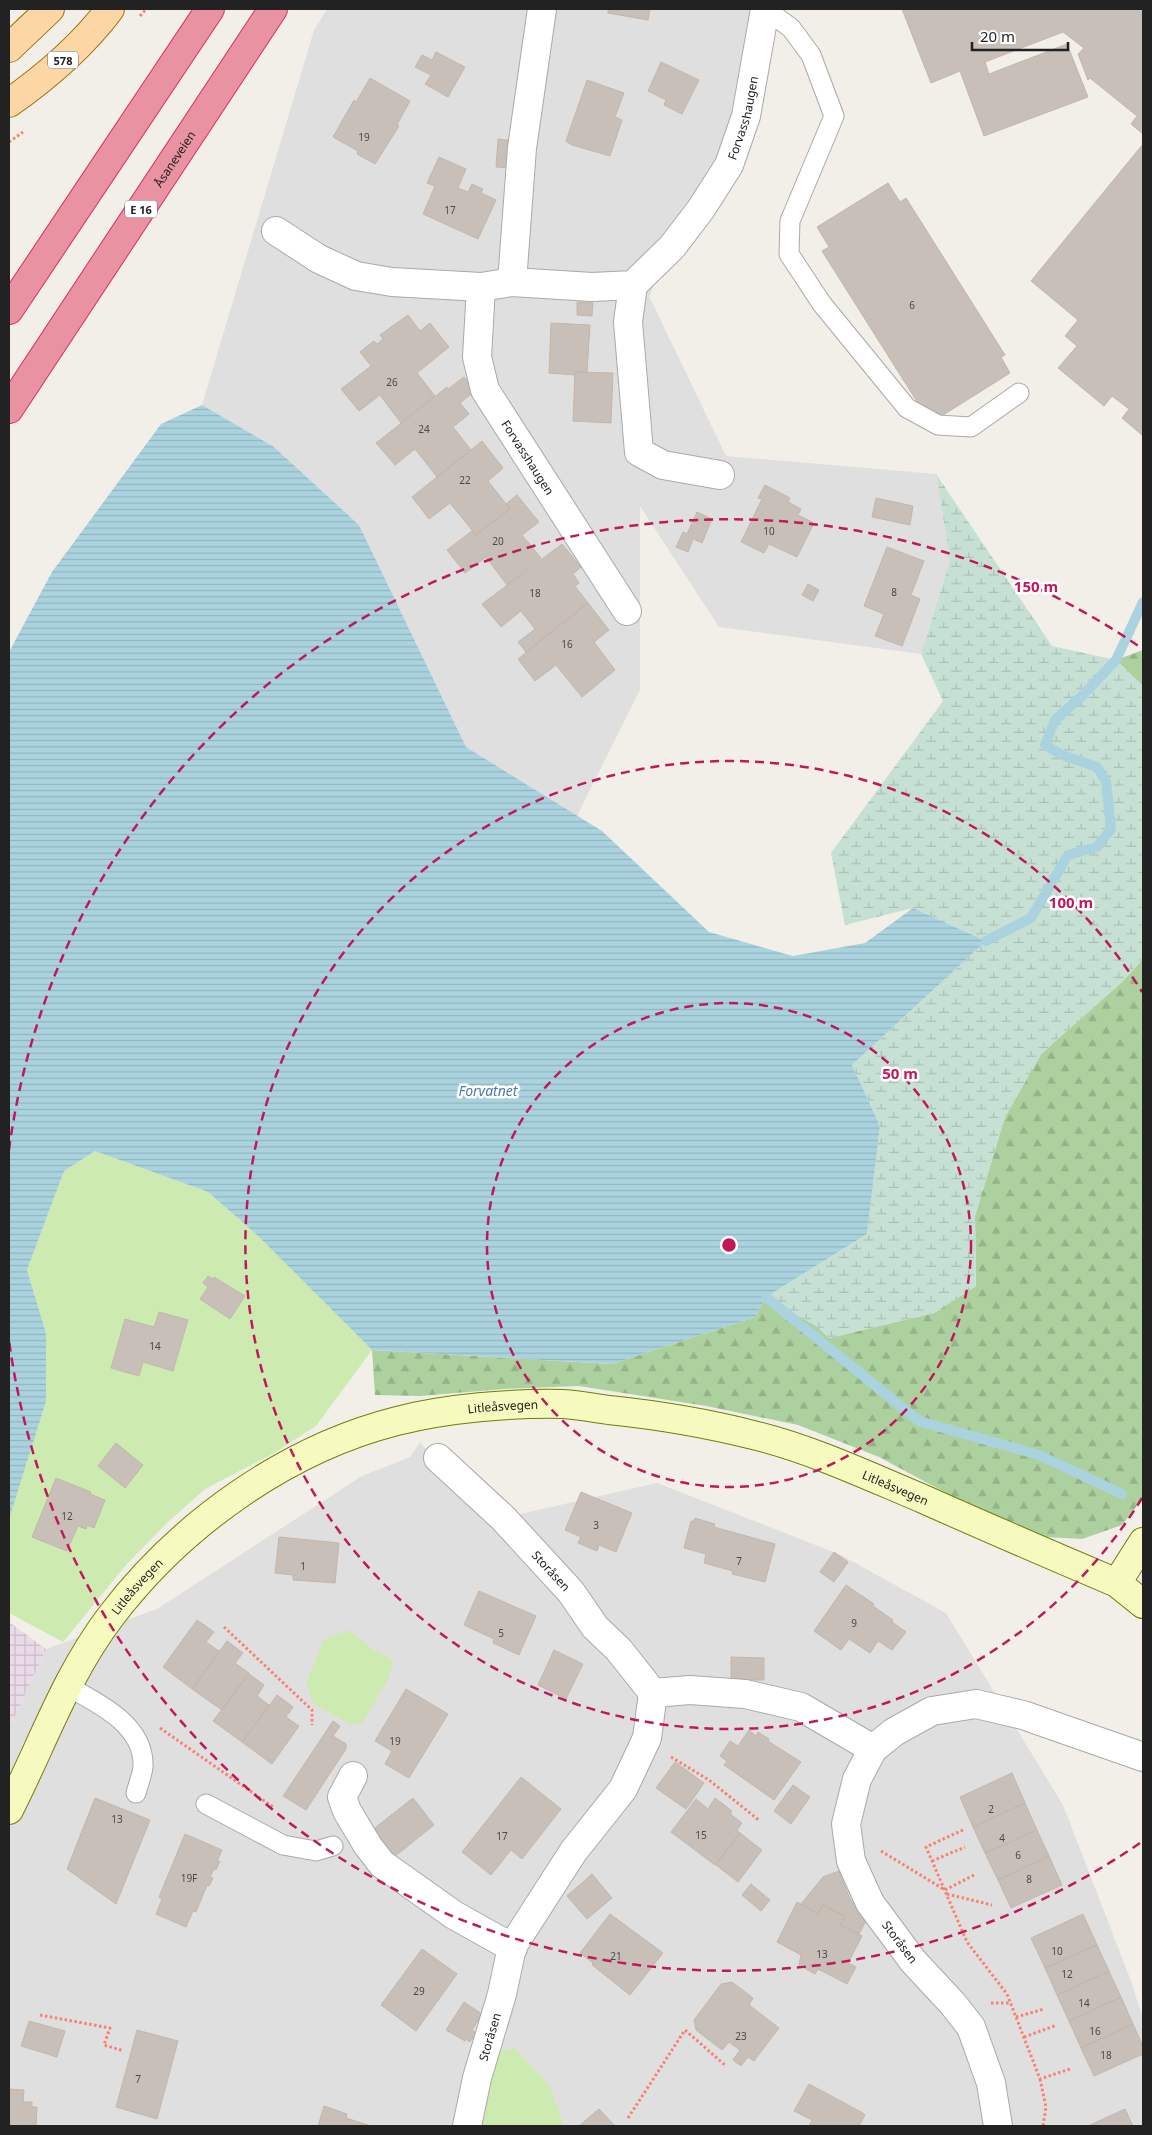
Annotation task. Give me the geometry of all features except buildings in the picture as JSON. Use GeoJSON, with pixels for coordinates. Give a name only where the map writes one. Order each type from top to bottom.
{"type":"FeatureCollection","features":[{"type":"Feature","properties":{"kind":"highway"},"geometry":{"type":"LineString","coordinates":[[9,310],[210,9]]}},
{"type":"Feature","properties":{"kind":"highway","name":"Åsaneveien"},"geometry":{"type":"LineString","coordinates":[[9,409],[273,9]]}},
{"type":"Feature","properties":{"kind":"main road"},"geometry":{"type":"LineString","coordinates":[[9,48],[50,9]]}},
{"type":"Feature","properties":{"kind":"main road","name":"578"},"geometry":{"type":"LineString","coordinates":[[9,104],[69,54],[110,9]]}},
{"type":"Feature","properties":{"kind":"street"},"geometry":{"type":"LineString","coordinates":[[512,282],[522,148],[542,9]]}},
{"type":"Feature","properties":{"kind":"street","name":"Forvasshaugen"},"geometry":{"type":"LineString","coordinates":[[633,285],[672,247],[701,208],[729,165],[746,116],[765,9]]}},
{"type":"Feature","properties":{"kind":"street"},"geometry":{"type":"LineString","coordinates":[[276,231],[319,259],[356,276],[392,282],[481,287],[512,282],[592,287],[633,285],[628,322],[639,452],[662,465],[720,475]]}},
{"type":"Feature","properties":{"kind":"street","name":"Forvasshaugen"},"geometry":{"type":"LineString","coordinates":[[481,287],[477,357],[485,390],[627,611]]}},
{"type":"Feature","properties":{"kind":"street","name":"Litleåsvegen"},"geometry":{"type":"LineString","coordinates":[[9,1810],[67,1686],[110,1616],[161,1558],[220,1508],[273,1472],[334,1443],[397,1421],[477,1408],[563,1404],[662,1416],[755,1435],[839,1463],[1116,1584],[1143,1604]]}},
{"type":"Feature","properties":{"kind":"street","name":"Storåsen"},"geometry":{"type":"LineString","coordinates":[[438,1458],[503,1518],[571,1592],[595,1627],[619,1650],[653,1693],[646,1738],[623,1788],[572,1852],[512,1947],[477,2078],[467,2126]]}},
{"type":"Feature","properties":{"kind":"street"},"geometry":{"type":"LineString","coordinates":[[1116,1584],[1143,1542]]}},
{"type":"Feature","properties":{"kind":"street"},"geometry":{"type":"LineString","coordinates":[[653,1693],[690,1690],[745,1694],[800,1707],[873,1749]]}},
{"type":"Feature","properties":{"kind":"street","name":"Storåsen"},"geometry":{"type":"LineString","coordinates":[[998,2126],[991,2083],[970,2027],[953,2004],[913,1961],[870,1903],[851,1861],[846,1824],[857,1779],[873,1749],[894,1732],[932,1711],[976,1704],[1023,1715],[1143,1757]]}},
{"type":"Feature","properties":{"kind":"street"},"geometry":{"type":"LineString","coordinates":[[353,1776],[342,1797],[347,1811],[368,1846],[382,1864],[454,1915],[513,1948]]}},
{"type":"Feature","properties":{"kind":"lane"},"geometry":{"type":"LineString","coordinates":[[765,9],[791,28],[811,55],[834,116],[790,222],[789,254],[816,296],[907,408],[938,426],[971,426],[1019,392]]}},
{"type":"Feature","properties":{"kind":"lane"},"geometry":{"type":"LineString","coordinates":[[67,1686],[114,1714],[137,1739],[142,1755],[143,1769],[136,1793]]}},
{"type":"Feature","properties":{"kind":"lane"},"geometry":{"type":"LineString","coordinates":[[206,1804],[284,1845],[316,1851],[333,1846]]}},
{"type":"Feature","properties":{"kind":"path"},"geometry":{"type":"LineString","coordinates":[[224,1627],[312,1710],[312,1725]]}},
{"type":"Feature","properties":{"kind":"path"},"geometry":{"type":"LineString","coordinates":[[154,1724],[273,1808]]}},
{"type":"Feature","properties":{"kind":"path"},"geometry":{"type":"LineString","coordinates":[[664,1760],[670,1756],[697,1772],[760,1822]]}},
{"type":"Feature","properties":{"kind":"path"},"geometry":{"type":"LineString","coordinates":[[846,1824],[878,1848],[945,1890]]}},
{"type":"Feature","properties":{"kind":"path"},"geometry":{"type":"LineString","coordinates":[[963,1830],[926,1847],[967,1942],[1007,1994],[1040,2079],[1046,2107],[1043,2126]]}},
{"type":"Feature","properties":{"kind":"path"},"geometry":{"type":"LineString","coordinates":[[932,1861],[965,1847]]}},
{"type":"Feature","properties":{"kind":"path"},"geometry":{"type":"LineString","coordinates":[[945,1890],[976,1874]]}},
{"type":"Feature","properties":{"kind":"path"},"geometry":{"type":"LineString","coordinates":[[946,1894],[992,1905]]}},
{"type":"Feature","properties":{"kind":"path"},"geometry":{"type":"LineString","coordinates":[[1016,2017],[1044,2009]]}},
{"type":"Feature","properties":{"kind":"path"},"geometry":{"type":"LineString","coordinates":[[40,2015],[110,2028],[104,2045],[124,2051]]}},
{"type":"Feature","properties":{"kind":"path"},"geometry":{"type":"LineString","coordinates":[[1024,2037],[1056,2025]]}},
{"type":"Feature","properties":{"kind":"path"},"geometry":{"type":"LineString","coordinates":[[628,2118],[686,2030],[726,2066]]}},
{"type":"Feature","properties":{"kind":"path"},"geometry":{"type":"LineString","coordinates":[[1040,2079],[1070,2069]]}},
{"type":"Feature","properties":{"kind":"shaded area"},"geometry":{"type":"Polygon","coordinates":[[[327,9],[769,9],[758,76],[649,296],[726,456],[936,474],[950,560],[921,654],[719,627],[640,506],[640,690],[577,816],[466,747],[359,525],[274,447],[202,405],[314,30],[327,9]]]}},
{"type":"Feature","properties":{"kind":"shaded area"},"geometry":{"type":"Polygon","coordinates":[[[420,1442],[485,1522],[657,1483],[841,1555],[946,1613],[1063,1805],[1131,1981],[1143,2019],[1143,2126],[9,2126],[9,1729],[46,1649],[157,1609],[362,1476],[410,1457],[420,1442]]]}},
{"type":"Feature","properties":{"kind":"shaded area"},"geometry":{"type":"Polygon","coordinates":[[[9,1622],[46,1649],[9,1729],[9,1622]]]}},
{"type":"Feature","properties":{"kind":"green space"},"geometry":{"type":"Polygon","coordinates":[[[936,474],[1052,646],[1116,660],[1143,686],[1143,959],[1123,981],[1041,1054],[1005,1117],[975,1216],[976,1286],[934,1313],[829,1338],[818,1327],[766,1297],[867,1234],[880,1126],[852,1065],[986,941],[913,908],[845,925],[831,853],[943,701],[921,654],[950,560],[936,474]]]}},
{"type":"Feature","properties":{"kind":"green space"},"geometry":{"type":"Polygon","coordinates":[[[1143,650],[1143,686],[1116,660],[1143,650]]]}},
{"type":"Feature","properties":{"kind":"green space"},"geometry":{"type":"Polygon","coordinates":[[[1143,959],[1143,1498],[1122,1525],[1082,1539],[1046,1537],[993,1518],[879,1457],[798,1425],[706,1406],[579,1386],[504,1389],[420,1396],[375,1395],[372,1350],[612,1364],[755,1317],[766,1297],[818,1327],[829,1338],[934,1313],[976,1286],[975,1216],[1005,1117],[1041,1054],[1123,981],[1143,959]]]}},
{"type":"Feature","properties":{"kind":"green space"},"geometry":{"type":"Polygon","coordinates":[[[95,1151],[208,1192],[256,1234],[372,1350],[316,1426],[274,1453],[205,1489],[168,1522],[127,1564],[63,1642],[9,1613],[9,1517],[46,1333],[27,1270],[64,1171],[95,1151]]]}},
{"type":"Feature","properties":{"kind":"green space"},"geometry":{"type":"Polygon","coordinates":[[[348,1630],[374,1650],[394,1661],[387,1682],[362,1723],[350,1724],[314,1704],[306,1683],[324,1640],[348,1630]]]}},
{"type":"Feature","properties":{"kind":"green space"},"geometry":{"type":"Polygon","coordinates":[[[514,2048],[549,2085],[564,2126],[478,2126],[497,2052],[514,2048]]]}},
{"type":"Feature","properties":{"kind":"water","name":"Forvatnet"},"geometry":{"type":"Polygon","coordinates":[[[202,405],[274,447],[359,525],[466,747],[602,831],[709,932],[793,956],[865,943],[913,908],[986,941],[852,1065],[880,1126],[867,1234],[766,1297],[755,1317],[612,1364],[372,1350],[256,1234],[208,1192],[95,1151],[64,1171],[27,1270],[46,1333],[46,1401],[9,1519],[9,652],[52,572],[161,424],[202,405]]]}},
{"type":"Feature","properties":{"kind":"waterway"},"geometry":{"type":"LineString","coordinates":[[986,941],[1031,918],[1068,855],[1097,847],[1111,829],[1106,781],[1097,767],[1062,755],[1045,745],[1055,720],[1083,695],[1116,660],[1143,602]]}},
{"type":"Feature","properties":{"kind":"waterway"},"geometry":{"type":"LineString","coordinates":[[766,1297],[919,1421],[1039,1455],[1122,1494]]}}]}
